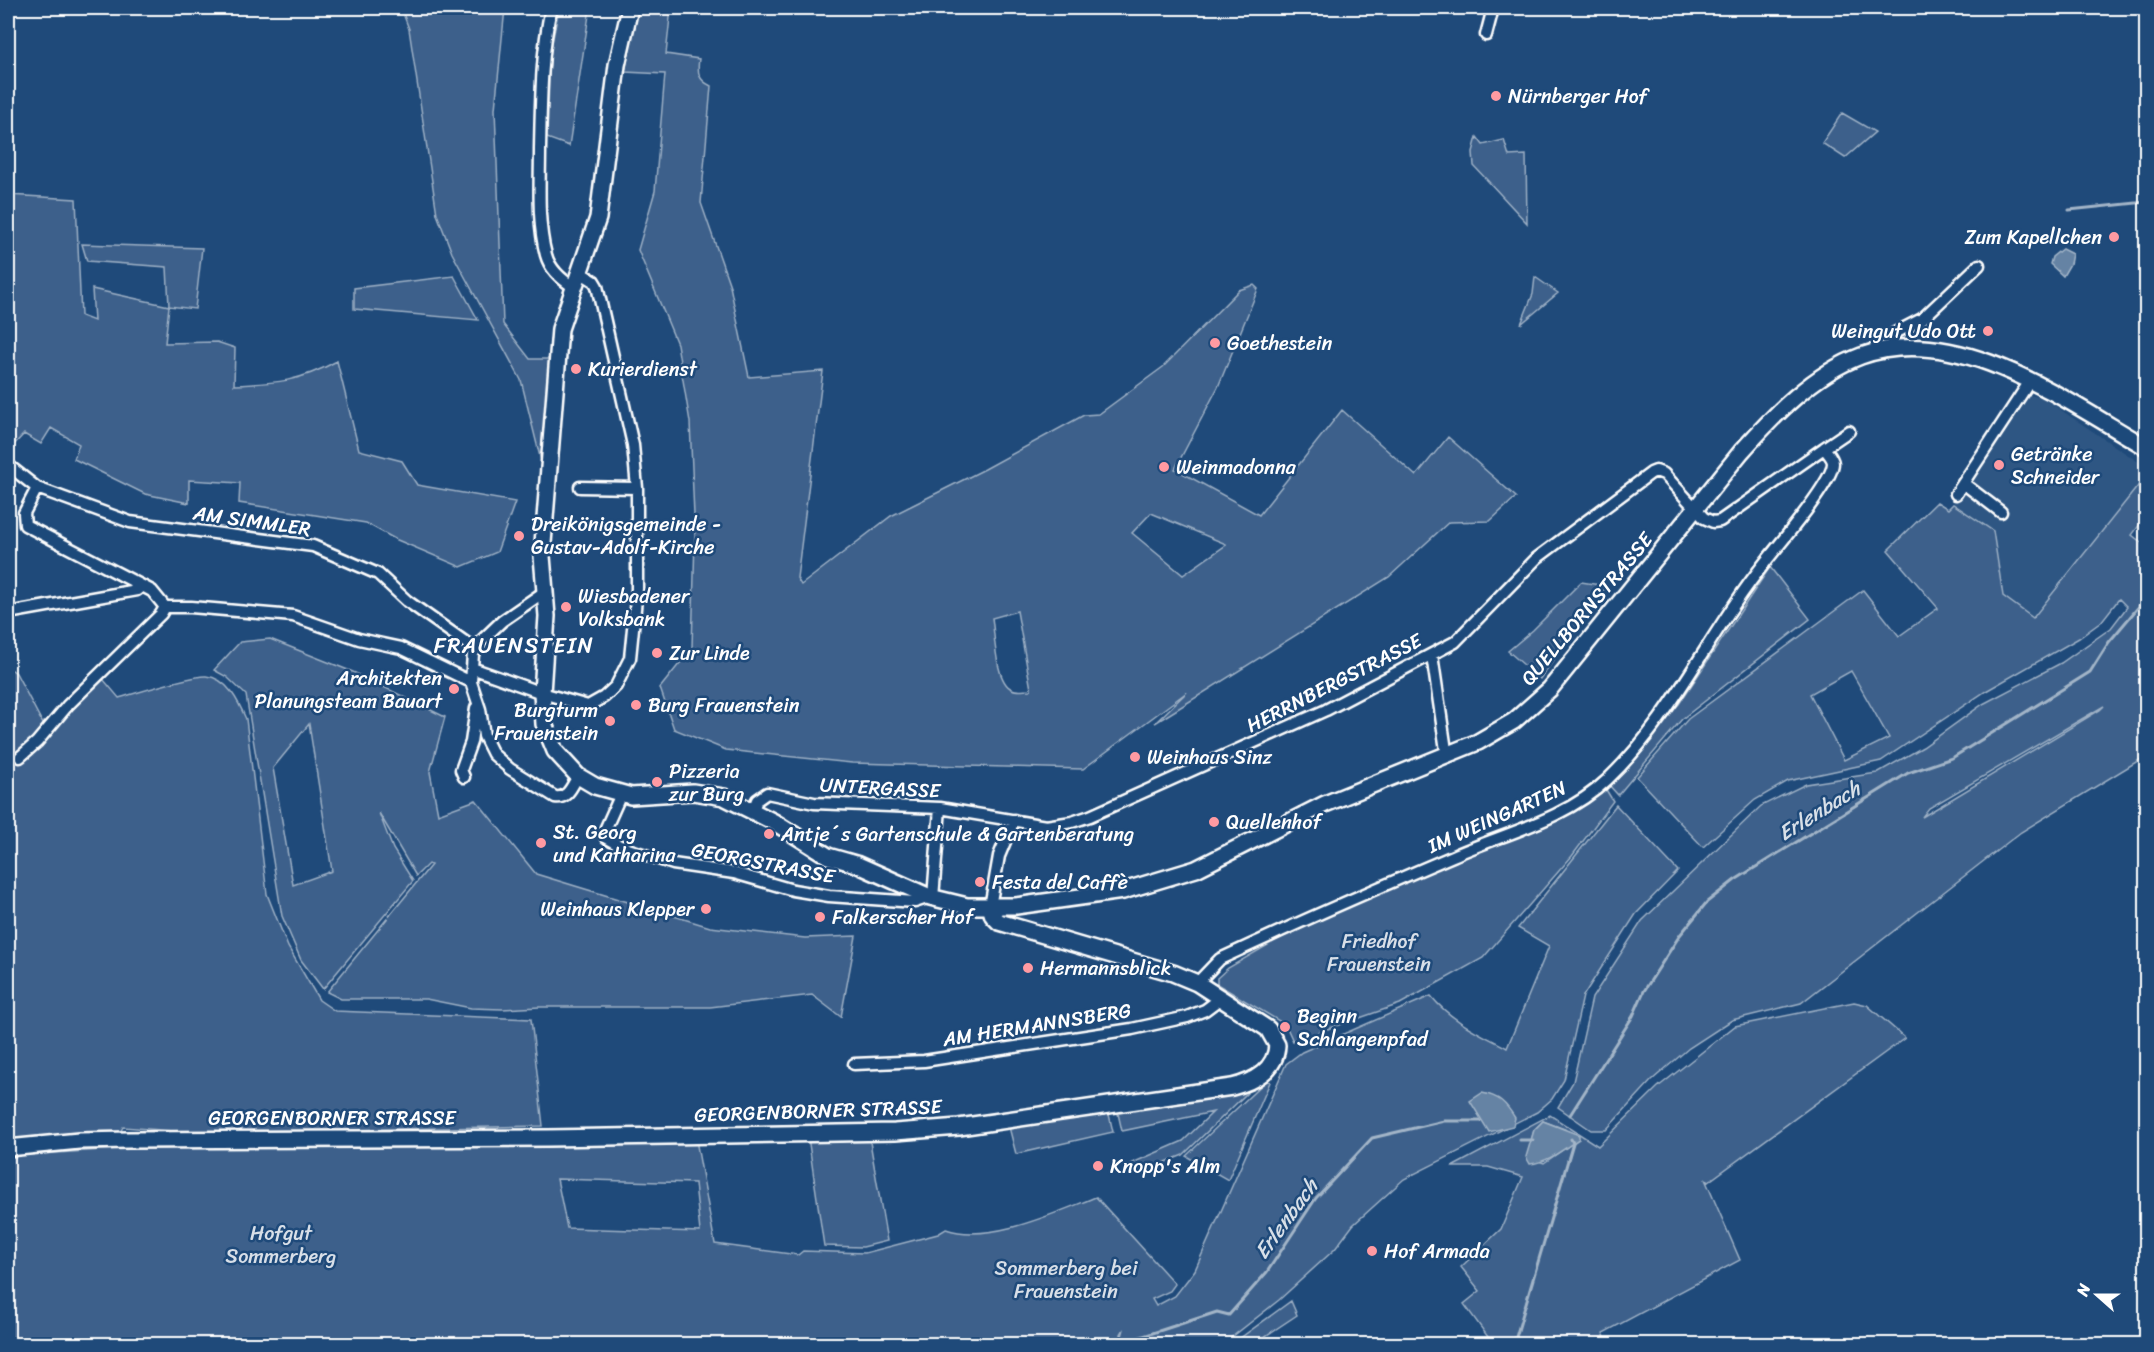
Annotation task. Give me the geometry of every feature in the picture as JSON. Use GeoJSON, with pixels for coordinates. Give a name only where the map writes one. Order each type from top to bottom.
{"type":"FeatureCollection","features":[{"type":"Feature","properties":{"kind":"main road"},"geometry":{"type":"LineString","coordinates":[[578,776],[561,760],[547,736],[542,711],[546,616],[542,556],[560,329],[598,218],[618,65],[630,8]]}},
{"type":"Feature","properties":{"kind":"main road","name":"QUELLBORNSTRASSE"},"geometry":{"type":"LineString","coordinates":[[578,776],[596,786],[621,794],[643,796],[703,793],[723,797],[753,810],[828,856],[856,864],[931,898],[967,906],[990,908],[1106,895],[1196,869],[1325,804],[1447,757],[1496,733],[1533,706],[1550,689],[1754,438],[1800,394],[1851,361],[1889,349],[1920,348],[1950,351],[1986,362],[2030,381],[2146,447]]}},
{"type":"Feature","properties":{"kind":"main road","name":"GEORGENBORNER STRASSE"},"geometry":{"type":"LineString","coordinates":[[8,1148],[79,1141],[129,1140],[760,1136],[895,1132],[958,1127],[1232,1087],[1254,1079],[1273,1061],[1277,1050],[1276,1041],[1268,1029],[1197,983],[1173,973],[999,922],[993,916],[990,908]]}},
{"type":"Feature","properties":{"kind":"street"},"geometry":{"type":"LineString","coordinates":[[472,668],[542,693],[588,706],[604,697],[616,686],[627,667],[634,646],[637,589],[637,488],[633,445],[597,285],[594,281],[566,283],[550,266],[546,255],[539,206],[542,76],[551,8]]}},
{"type":"Feature","properties":{"kind":"street"},"geometry":{"type":"LineString","coordinates":[[1486,35],[1491,16],[1489,8]]}},
{"type":"Feature","properties":{"kind":"street"},"geometry":{"type":"LineString","coordinates":[[1889,349],[1895,333],[1922,319],[1979,265]]}},
{"type":"Feature","properties":{"kind":"street"},"geometry":{"type":"LineString","coordinates":[[1956,494],[2030,381]]}},
{"type":"Feature","properties":{"kind":"street"},"geometry":{"type":"LineString","coordinates":[[1694,510],[1713,522],[1720,521],[1849,431]]}},
{"type":"Feature","properties":{"kind":"street","name":"IM WEINGARTEN"},"geometry":{"type":"LineString","coordinates":[[1197,983],[1220,959],[1454,855],[1557,814],[1605,782],[1660,720],[1728,613],[1816,496],[1832,471],[1832,460],[1824,448]]}},
{"type":"Feature","properties":{"kind":"street","name":"AM SIMMLER"},"geometry":{"type":"LineString","coordinates":[[8,465],[37,488],[130,522],[313,546],[326,551],[378,574],[407,601],[475,649]]}},
{"type":"Feature","properties":{"kind":"street","name":"HERRNBERGSTRASSE"},"geometry":{"type":"LineString","coordinates":[[1014,820],[1046,826],[1064,824],[1116,806],[1326,710],[1432,655],[1455,642],[1537,558],[1651,473],[1656,471],[1664,474],[1694,510]]}},
{"type":"Feature","properties":{"kind":"street"},"geometry":{"type":"LineString","coordinates":[[1963,483],[2001,512]]}},
{"type":"Feature","properties":{"kind":"street"},"geometry":{"type":"LineString","coordinates":[[580,487],[637,488]]}},
{"type":"Feature","properties":{"kind":"street"},"geometry":{"type":"LineString","coordinates":[[37,488],[24,513],[25,525],[152,591],[165,608]]}},
{"type":"Feature","properties":{"kind":"street"},"geometry":{"type":"LineString","coordinates":[[8,613],[137,590],[142,586]]}},
{"type":"Feature","properties":{"kind":"street"},"geometry":{"type":"LineString","coordinates":[[544,592],[502,621],[475,649],[471,682],[478,701],[484,736],[493,754],[502,763],[555,797],[561,798],[566,795],[578,776]]}},
{"type":"Feature","properties":{"kind":"street"},"geometry":{"type":"LineString","coordinates":[[165,608],[191,607],[293,615],[359,639],[401,648],[471,682]]}},
{"type":"Feature","properties":{"kind":"street"},"geometry":{"type":"LineString","coordinates":[[20,757],[37,742],[68,705],[165,608]]}},
{"type":"Feature","properties":{"kind":"street"},"geometry":{"type":"LineString","coordinates":[[1432,655],[1447,757]]}},
{"type":"Feature","properties":{"kind":"street"},"geometry":{"type":"LineString","coordinates":[[464,777],[461,770],[471,742],[478,701]]}},
{"type":"Feature","properties":{"kind":"street","name":"GEORGSTRASSE"},"geometry":{"type":"LineString","coordinates":[[621,794],[604,832],[606,838],[622,847],[673,864],[734,873],[794,890],[829,896],[915,902],[931,898]]}},
{"type":"Feature","properties":{"kind":"street","name":"UNTERGASSE"},"geometry":{"type":"LineString","coordinates":[[753,810],[757,800],[767,794],[814,803],[940,808],[1014,820]]}},
{"type":"Feature","properties":{"kind":"street"},"geometry":{"type":"LineString","coordinates":[[931,898],[940,808]]}},
{"type":"Feature","properties":{"kind":"street"},"geometry":{"type":"LineString","coordinates":[[990,908],[999,856],[1014,820]]}},
{"type":"Feature","properties":{"kind":"street","name":"AM HERMANNSBERG"},"geometry":{"type":"LineString","coordinates":[[854,1064],[924,1061],[1132,1029],[1186,1017],[1205,1010],[1221,998]]}},
{"type":"Feature","properties":{"kind":"shaded area"},"geometry":{"type":"Polygon","coordinates":[[[2062,249],[2072,254],[2070,264],[2063,276],[2050,264],[2052,257],[2062,249]]]}},
{"type":"Feature","properties":{"kind":"shaded area"},"geometry":{"type":"Polygon","coordinates":[[[2025,394],[2043,398],[2146,467],[2146,476],[2033,618],[2003,596],[1993,531],[1953,504],[2025,394]]]}},
{"type":"Feature","properties":{"kind":"shaded area"},"geometry":{"type":"Polygon","coordinates":[[[1482,1093],[1498,1098],[1505,1104],[1515,1118],[1513,1126],[1489,1132],[1470,1101],[1482,1093]]]}},
{"type":"Feature","properties":{"kind":"shaded area"},"geometry":{"type":"Polygon","coordinates":[[[1543,1121],[1579,1135],[1579,1139],[1550,1158],[1530,1164],[1526,1157],[1534,1130],[1543,1121]]]}},
{"type":"Feature","properties":{"kind":"green space"},"geometry":{"type":"Polygon","coordinates":[[[401,8],[505,8],[495,109],[503,324],[530,359],[550,359],[542,465],[521,380],[452,253],[437,214],[409,29],[401,8]]]}},
{"type":"Feature","properties":{"kind":"green space"},"geometry":{"type":"Polygon","coordinates":[[[559,8],[590,8],[569,146],[547,138],[550,53],[559,8]]]}},
{"type":"Feature","properties":{"kind":"green space"},"geometry":{"type":"Polygon","coordinates":[[[637,8],[671,8],[666,54],[699,59],[699,75],[711,86],[701,203],[730,286],[749,377],[823,371],[797,578],[801,585],[891,516],[985,469],[1084,415],[1099,414],[1163,367],[1239,290],[1254,285],[1258,289],[1218,387],[1175,469],[1259,515],[1342,410],[1416,476],[1448,437],[1516,497],[1490,521],[1449,522],[1389,577],[1155,723],[1187,692],[1083,769],[852,763],[726,750],[674,729],[660,688],[692,648],[695,538],[690,422],[677,344],[638,250],[655,191],[665,74],[625,72],[637,8]],[[1151,513],[1132,533],[1183,575],[1226,545],[1226,544],[1151,513]],[[1017,611],[992,618],[997,657],[1006,685],[1016,690],[1030,690],[1031,689],[1017,611]]]}},
{"type":"Feature","properties":{"kind":"green space"},"geometry":{"type":"Polygon","coordinates":[[[1842,113],[1875,132],[1845,158],[1822,143],[1842,113]]]}},
{"type":"Feature","properties":{"kind":"green space"},"geometry":{"type":"Polygon","coordinates":[[[1477,137],[1483,145],[1504,140],[1509,156],[1526,155],[1527,223],[1474,166],[1473,152],[1477,137]]]}},
{"type":"Feature","properties":{"kind":"green space"},"geometry":{"type":"Polygon","coordinates":[[[8,195],[76,199],[81,316],[94,321],[92,289],[169,306],[165,343],[217,342],[235,348],[234,385],[287,380],[311,373],[337,361],[359,450],[402,461],[417,485],[515,502],[497,552],[461,567],[395,539],[366,523],[239,503],[240,483],[189,480],[189,503],[145,494],[74,459],[79,444],[51,428],[41,444],[24,434],[8,451],[8,195]]]}},
{"type":"Feature","properties":{"kind":"green space"},"geometry":{"type":"Polygon","coordinates":[[[82,244],[202,248],[195,309],[169,306],[167,267],[87,261],[82,244]]]}},
{"type":"Feature","properties":{"kind":"green space"},"geometry":{"type":"Polygon","coordinates":[[[454,276],[478,320],[354,309],[354,288],[454,276]]]}},
{"type":"Feature","properties":{"kind":"green space"},"geometry":{"type":"Polygon","coordinates":[[[1535,277],[1558,293],[1521,324],[1533,294],[1535,277]]]}},
{"type":"Feature","properties":{"kind":"green space"},"geometry":{"type":"Polygon","coordinates":[[[2146,476],[2146,516],[2132,535],[2146,546],[2146,756],[2021,832],[1801,1003],[1732,1020],[1689,1048],[1652,1080],[1606,1130],[1591,1130],[1558,1107],[1573,1082],[1592,998],[1642,921],[1761,806],[1806,784],[1877,773],[1923,747],[1983,704],[2061,663],[2111,628],[2127,607],[2119,599],[2101,622],[2079,638],[1986,691],[1881,761],[1788,781],[1755,800],[1703,847],[1637,777],[1688,719],[1863,590],[1899,636],[1938,608],[1888,550],[1937,502],[1948,509],[1953,504],[1993,531],[2003,596],[2033,618],[2146,476]],[[1851,671],[1810,694],[1844,760],[1889,738],[1851,671]],[[2104,706],[1929,808],[1922,817],[2100,710],[2104,706]]]}},
{"type":"Feature","properties":{"kind":"green space"},"geometry":{"type":"Polygon","coordinates":[[[1770,567],[1810,619],[1682,719],[1618,795],[1608,784],[1679,704],[1770,567]]]}},
{"type":"Feature","properties":{"kind":"green space"},"geometry":{"type":"Polygon","coordinates":[[[1581,582],[1607,586],[1540,679],[1508,651],[1533,630],[1581,582]]]}},
{"type":"Feature","properties":{"kind":"green space"},"geometry":{"type":"Polygon","coordinates":[[[270,639],[353,672],[445,717],[430,772],[438,814],[476,800],[536,874],[710,927],[805,938],[856,936],[841,1017],[812,995],[710,1007],[502,1009],[471,1008],[426,999],[341,999],[327,992],[431,865],[428,864],[416,876],[379,813],[393,849],[413,881],[323,989],[301,960],[282,916],[246,695],[227,677],[214,670],[240,642],[270,639]],[[309,724],[273,768],[293,885],[332,871],[309,724]]]}},
{"type":"Feature","properties":{"kind":"green space"},"geometry":{"type":"Polygon","coordinates":[[[8,667],[16,673],[43,724],[98,673],[119,698],[199,676],[221,681],[232,692],[246,719],[267,894],[288,947],[319,1000],[335,1011],[531,1019],[543,1126],[200,1133],[123,1127],[119,1134],[8,1141],[8,667]]]}},
{"type":"Feature","properties":{"kind":"green space","name":"Friedhof Frauenstein"},"geometry":{"type":"Polygon","coordinates":[[[1605,788],[1613,801],[1572,856],[1483,958],[1400,1004],[1293,1041],[1287,1028],[1281,1022],[1217,984],[1217,978],[1228,968],[1282,937],[1605,788]]]}},
{"type":"Feature","properties":{"kind":"green space"},"geometry":{"type":"Polygon","coordinates":[[[1616,805],[1678,871],[1636,914],[1583,996],[1564,1080],[1552,1099],[1537,1112],[1404,1179],[1353,1225],[1335,1249],[1279,1300],[1223,1344],[1126,1344],[1122,1336],[1124,1329],[1121,1334],[1122,1344],[8,1344],[8,1156],[134,1148],[241,1145],[543,1147],[550,1141],[696,1140],[715,1244],[798,1255],[803,1251],[865,1253],[938,1234],[946,1229],[963,1233],[1002,1230],[1042,1218],[1096,1197],[1175,1284],[1170,1291],[1152,1299],[1156,1306],[1175,1296],[1195,1270],[1286,1064],[1302,1052],[1431,996],[1447,1013],[1507,1048],[1549,946],[1518,928],[1616,805]],[[557,1179],[567,1228],[700,1232],[695,1183],[557,1179]]]}},
{"type":"Feature","properties":{"kind":"green space"},"geometry":{"type":"Polygon","coordinates":[[[1854,1002],[1867,1005],[1905,1038],[1708,1182],[1705,1179],[1740,1260],[1603,1333],[1608,1344],[1493,1344],[1464,1304],[1480,1291],[1461,1267],[1501,1229],[1523,1177],[1488,1167],[1452,1167],[1550,1115],[1598,1146],[1658,1087],[1735,1026],[1854,1002]],[[1543,1121],[1534,1130],[1527,1157],[1544,1163],[1574,1142],[1565,1129],[1543,1121]]]}},
{"type":"Feature","properties":{"kind":"green space"},"geometry":{"type":"Polygon","coordinates":[[[1267,1080],[1270,1082],[1228,1180],[1186,1156],[1267,1080]]]}},
{"type":"Feature","properties":{"kind":"green space"},"geometry":{"type":"Polygon","coordinates":[[[1244,1091],[1247,1093],[1183,1155],[1131,1176],[1130,1164],[1183,1141],[1213,1112],[1122,1131],[1117,1109],[1244,1091]]]}},
{"type":"Feature","properties":{"kind":"green space"},"geometry":{"type":"Polygon","coordinates":[[[1108,1110],[1113,1132],[1016,1154],[1008,1123],[1108,1110]]]}},
{"type":"Feature","properties":{"kind":"green space"},"geometry":{"type":"Polygon","coordinates":[[[869,1136],[887,1241],[863,1247],[824,1246],[808,1137],[869,1136]]]}},
{"type":"Feature","properties":{"kind":"green space"},"geometry":{"type":"Polygon","coordinates":[[[1291,1301],[1297,1315],[1261,1339],[1264,1344],[1232,1344],[1291,1301]]]}},
{"type":"Feature","properties":{"kind":"waterway"},"geometry":{"type":"LineString","coordinates":[[2069,210],[2146,202]]}},
{"type":"Feature","properties":{"kind":"waterway","name":"Erlenbach"},"geometry":{"type":"LineString","coordinates":[[1570,1115],[1633,1016],[1644,991],[1680,935],[1707,902],[1735,880],[1908,773],[1952,758],[2090,672],[2109,642],[2146,598]]}},
{"type":"Feature","properties":{"kind":"waterway","name":"Erlenbach"},"geometry":{"type":"LineString","coordinates":[[1119,1344],[1217,1312],[1229,1315],[1267,1272],[1316,1198],[1372,1138],[1444,1121],[1481,1121]]}},
{"type":"Feature","properties":{"kind":"waterway","name":"Erlenbach"},"geometry":{"type":"LineString","coordinates":[[1514,1344],[1573,1143],[1571,1139]]}},
{"type":"Feature","properties":{"kind":"waterway","name":"Erlenbach"},"geometry":{"type":"LineString","coordinates":[[1520,1140],[1533,1140]]}},
{"type":"Feature","properties":{"kind":"place","name":"Nürnberger Hof"},"geometry":{"type":"Point","coordinates":[1496,96]}},
{"type":"Feature","properties":{"kind":"place","name":"Zum Kapellchen"},"geometry":{"type":"Point","coordinates":[2114,237]}},
{"type":"Feature","properties":{"kind":"place","name":"Weingut Udo Ott"},"geometry":{"type":"Point","coordinates":[1988,331]}},
{"type":"Feature","properties":{"kind":"place","name":"Goethestein"},"geometry":{"type":"Point","coordinates":[1215,343]}},
{"type":"Feature","properties":{"kind":"place","name":"Kurierdienst"},"geometry":{"type":"Point","coordinates":[576,369]}},
{"type":"Feature","properties":{"kind":"place","name":"Getränke Schneider"},"geometry":{"type":"Point","coordinates":[1999,465]}},
{"type":"Feature","properties":{"kind":"place","name":"Weinmadonna"},"geometry":{"type":"Point","coordinates":[1164,467]}},
{"type":"Feature","properties":{"kind":"place","name":"Dreikönigsgemeinde - Gustav-Adolf-Kirche"},"geometry":{"type":"Point","coordinates":[519,536]}},
{"type":"Feature","properties":{"kind":"place","name":"Wiesbadener Volksbank"},"geometry":{"type":"Point","coordinates":[566,607]}},
{"type":"Feature","properties":{"kind":"place","name":"Zur Linde"},"geometry":{"type":"Point","coordinates":[657,653]}},
{"type":"Feature","properties":{"kind":"place","name":"Architekten Planungsteam Bauart"},"geometry":{"type":"Point","coordinates":[454,689]}},
{"type":"Feature","properties":{"kind":"place","name":"Burg Frauenstein"},"geometry":{"type":"Point","coordinates":[636,705]}},
{"type":"Feature","properties":{"kind":"place","name":"Burgturm Frauenstein"},"geometry":{"type":"Point","coordinates":[610,721]}},
{"type":"Feature","properties":{"kind":"place","name":"Weinhaus Sinz"},"geometry":{"type":"Point","coordinates":[1135,757]}},
{"type":"Feature","properties":{"kind":"place","name":"Pizzeria zur Burg"},"geometry":{"type":"Point","coordinates":[657,782]}},
{"type":"Feature","properties":{"kind":"place","name":"Quellenhof"},"geometry":{"type":"Point","coordinates":[1214,822]}},
{"type":"Feature","properties":{"kind":"place","name":"Antje´s Gartenschule & Gartenberatung"},"geometry":{"type":"Point","coordinates":[769,834]}},
{"type":"Feature","properties":{"kind":"place","name":"St. Georg und Katharina"},"geometry":{"type":"Point","coordinates":[541,843]}},
{"type":"Feature","properties":{"kind":"place","name":"Festa del Caffè"},"geometry":{"type":"Point","coordinates":[980,882]}},
{"type":"Feature","properties":{"kind":"place","name":"Weinhaus Klepper"},"geometry":{"type":"Point","coordinates":[706,909]}},
{"type":"Feature","properties":{"kind":"place","name":"Falkerscher Hof"},"geometry":{"type":"Point","coordinates":[820,917]}},
{"type":"Feature","properties":{"kind":"place","name":"Hermannsblick"},"geometry":{"type":"Point","coordinates":[1028,968]}},
{"type":"Feature","properties":{"kind":"place","name":"Beginn Schlangenpfad"},"geometry":{"type":"Point","coordinates":[1285,1027]}},
{"type":"Feature","properties":{"kind":"place","name":"Knopp's Alm"},"geometry":{"type":"Point","coordinates":[1098,1166]}},
{"type":"Feature","properties":{"kind":"place","name":"Hof Armada"},"geometry":{"type":"Point","coordinates":[1372,1251]}},
{"type":"Feature","properties":{"kind":"district","name":"FRAUENSTEIN"},"geometry":{"type":"Point","coordinates":[514,645]}},
{"type":"Feature","properties":{"kind":"park label","name":"Hofgut Sommerberg"},"geometry":{"type":"Point","coordinates":[281,1244]}},
{"type":"Feature","properties":{"kind":"park label","name":"Sommerberg bei Frauenstein"},"geometry":{"type":"Point","coordinates":[1066,1280]}}]}
